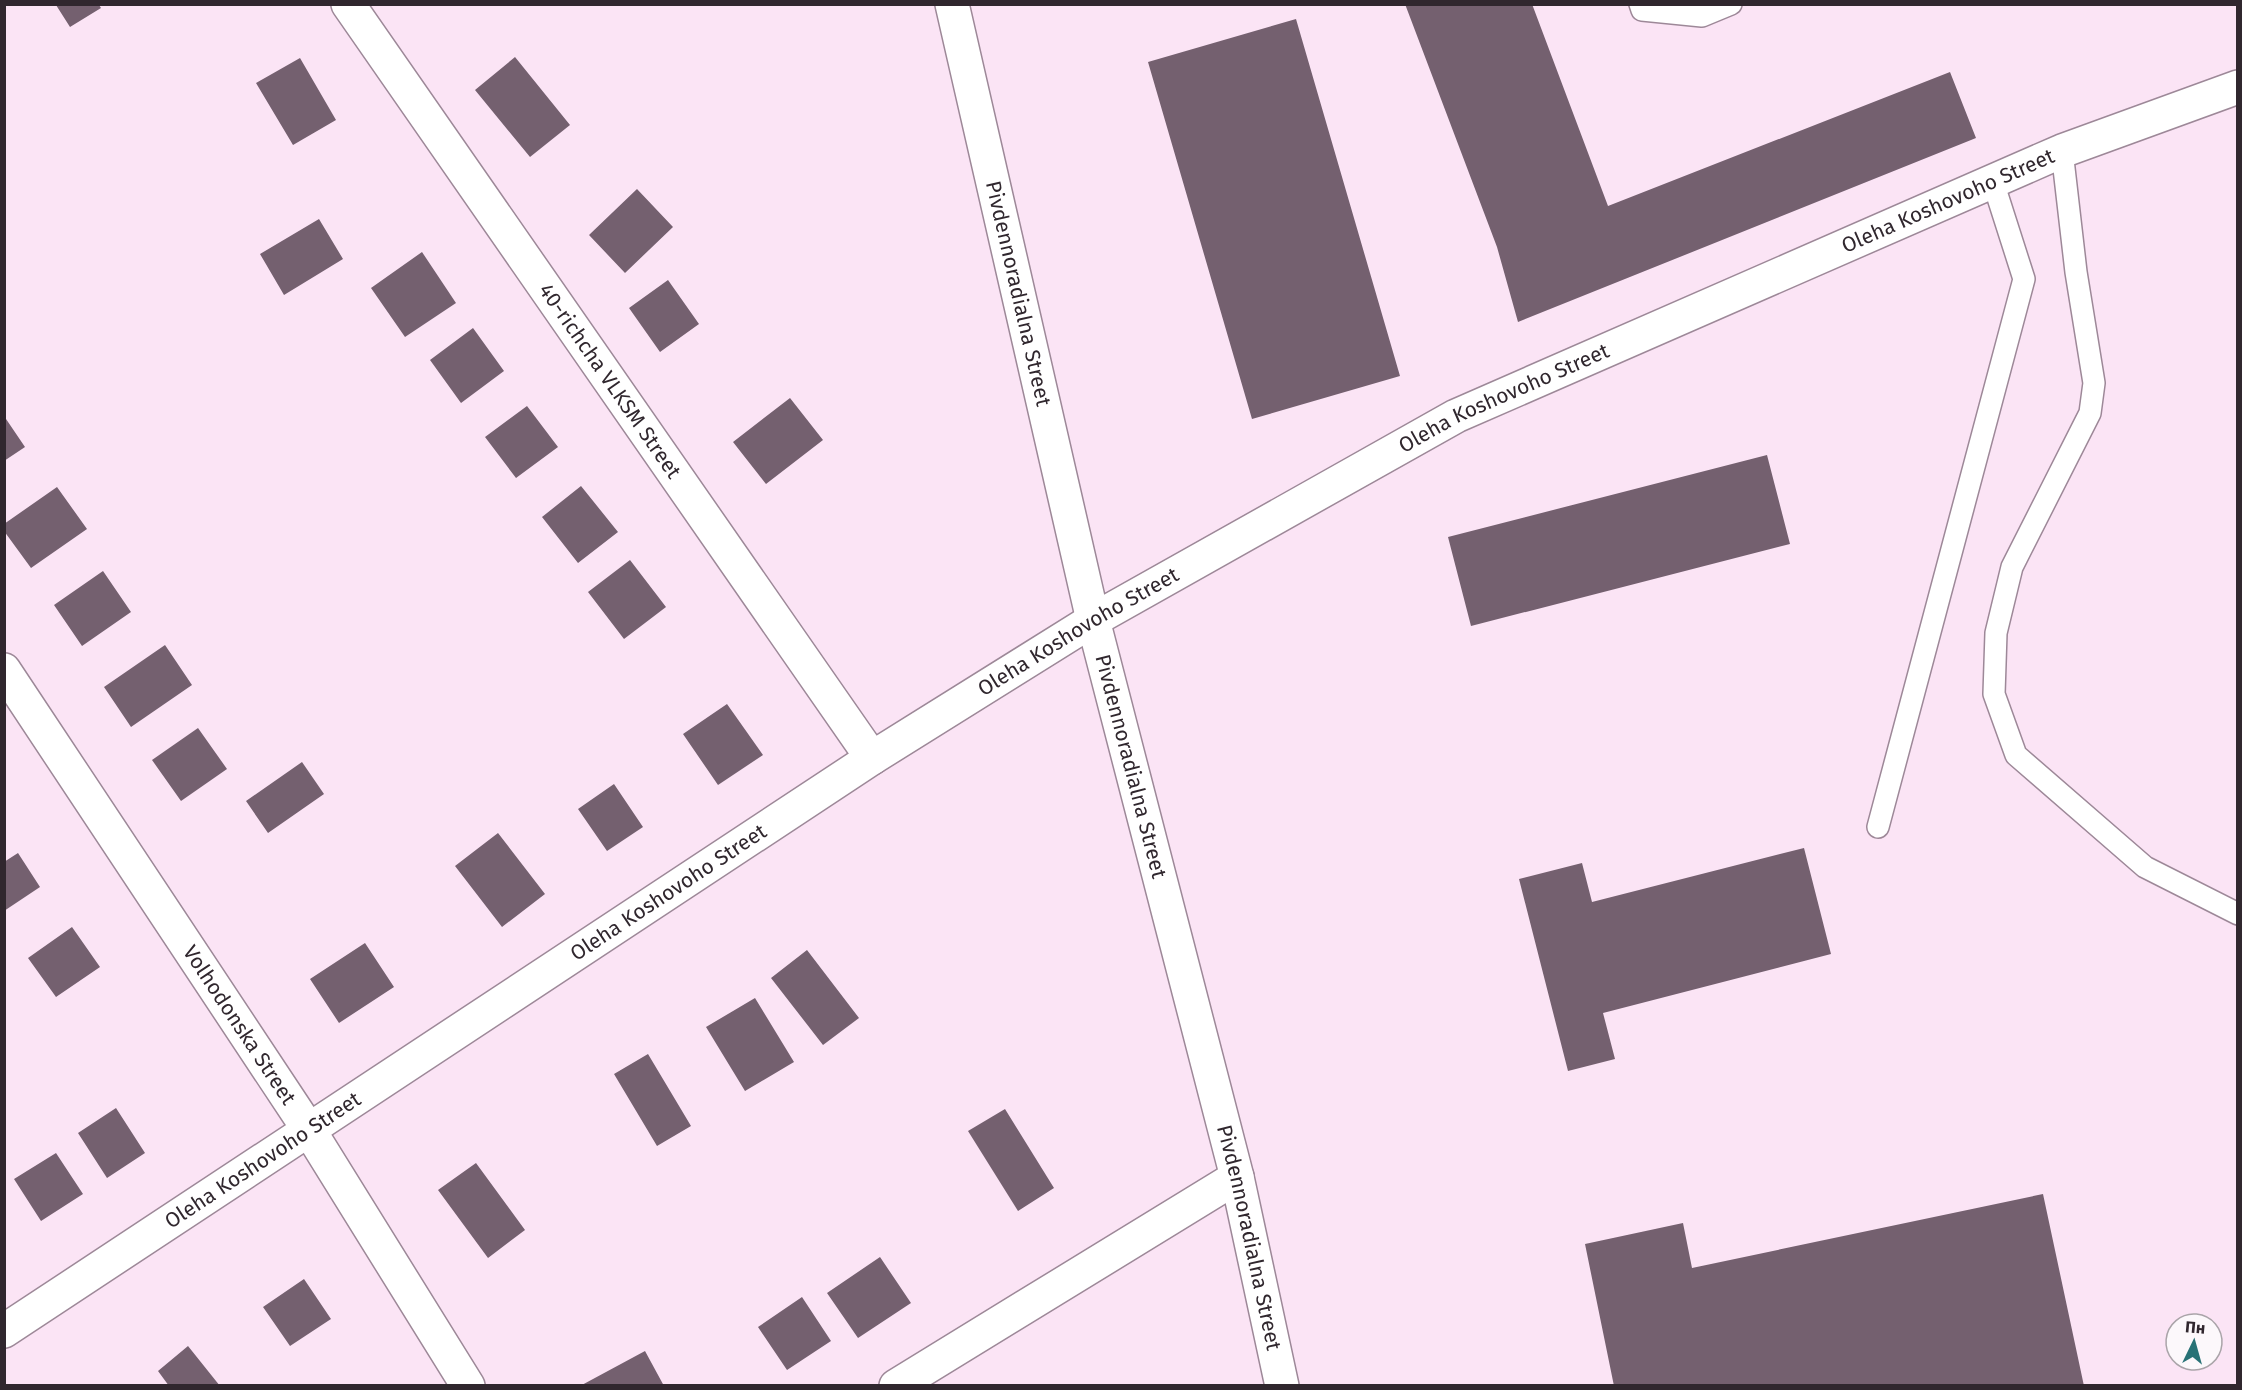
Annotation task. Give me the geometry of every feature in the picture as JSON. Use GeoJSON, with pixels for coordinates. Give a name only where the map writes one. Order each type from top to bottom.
{"type":"FeatureCollection","features":[{"type":"Feature","properties":{"kind":"street","name":"40-richcha VLKSM Street"},"geometry":{"type":"LineString","coordinates":[[348,4],[872,758]]}},
{"type":"Feature","properties":{"kind":"street","name":"Pivdennoradialna Street"},"geometry":{"type":"LineString","coordinates":[[952,4],[1093,620],[1237,1177],[1282,1386]]}},
{"type":"Feature","properties":{"kind":"street","name":"Oleha Koshovoho Street"},"geometry":{"type":"LineString","coordinates":[[4,1331],[872,758],[1093,620],[1456,416],[2062,150],[2238,87]]}},
{"type":"Feature","properties":{"kind":"street","name":"Volhodonska Street"},"geometry":{"type":"LineString","coordinates":[[4,670],[309,1130],[468,1386]]}},
{"type":"Feature","properties":{"kind":"street"},"geometry":{"type":"LineString","coordinates":[[896,1386],[1237,1177]]}},
{"type":"Feature","properties":{"kind":"lane"},"geometry":{"type":"LineString","coordinates":[[1640,4],[1642,10],[1702,16],[1731,4]]}},
{"type":"Feature","properties":{"kind":"lane"},"geometry":{"type":"LineString","coordinates":[[2062,150],[2076,272],[2094,382],[2090,413],[2012,567],[1996,633],[1994,694],[2016,755],[2145,867],[2238,914]]}},
{"type":"Feature","properties":{"kind":"lane"},"geometry":{"type":"LineString","coordinates":[[1878,827],[2024,279],[1993,182]]}},
{"type":"Feature","properties":{"kind":"building"},"geometry":{"type":"Polygon","coordinates":[[[1405,4],[1532,4],[1608,206],[1950,72],[1976,138],[1518,322],[1497,247],[1405,4]]]}},
{"type":"Feature","properties":{"kind":"building"},"geometry":{"type":"Polygon","coordinates":[[[56,5],[99,5],[101,8],[70,27],[56,5]]]}},
{"type":"Feature","properties":{"kind":"building"},"geometry":{"type":"Polygon","coordinates":[[[1296,19],[1400,376],[1252,419],[1148,62],[1296,19]]]}},
{"type":"Feature","properties":{"kind":"building"},"geometry":{"type":"Polygon","coordinates":[[[515,57],[570,125],[530,157],[475,90],[515,57]]]}},
{"type":"Feature","properties":{"kind":"building"},"geometry":{"type":"Polygon","coordinates":[[[300,58],[336,120],[293,145],[256,83],[300,58]]]}},
{"type":"Feature","properties":{"kind":"building"},"geometry":{"type":"Polygon","coordinates":[[[637,189],[673,227],[625,273],[589,235],[637,189]]]}},
{"type":"Feature","properties":{"kind":"building"},"geometry":{"type":"Polygon","coordinates":[[[319,219],[343,259],[284,295],[260,254],[319,219]]]}},
{"type":"Feature","properties":{"kind":"building"},"geometry":{"type":"Polygon","coordinates":[[[422,252],[456,303],[405,337],[371,288],[422,252]]]}},
{"type":"Feature","properties":{"kind":"building"},"geometry":{"type":"Polygon","coordinates":[[[668,280],[699,324],[660,352],[629,308],[668,280]]]}},
{"type":"Feature","properties":{"kind":"building"},"geometry":{"type":"Polygon","coordinates":[[[473,328],[504,371],[461,403],[430,360],[473,328]]]}},
{"type":"Feature","properties":{"kind":"building"},"geometry":{"type":"Polygon","coordinates":[[[790,398],[823,440],[766,484],[733,442],[790,398]]]}},
{"type":"Feature","properties":{"kind":"building"},"geometry":{"type":"Polygon","coordinates":[[[527,406],[558,447],[516,478],[485,437],[527,406]]]}},
{"type":"Feature","properties":{"kind":"building"},"geometry":{"type":"Polygon","coordinates":[[[4,416],[25,447],[4,461],[4,416]]]}},
{"type":"Feature","properties":{"kind":"building"},"geometry":{"type":"Polygon","coordinates":[[[1767,455],[1790,544],[1471,626],[1448,537],[1767,455]]]}},
{"type":"Feature","properties":{"kind":"building"},"geometry":{"type":"Polygon","coordinates":[[[581,486],[618,532],[578,563],[542,517],[581,486]]]}},
{"type":"Feature","properties":{"kind":"building"},"geometry":{"type":"Polygon","coordinates":[[[57,487],[87,529],[31,568],[4,531],[4,524],[57,487]]]}},
{"type":"Feature","properties":{"kind":"building"},"geometry":{"type":"Polygon","coordinates":[[[630,560],[666,607],[624,639],[588,592],[630,560]]]}},
{"type":"Feature","properties":{"kind":"building"},"geometry":{"type":"Polygon","coordinates":[[[103,571],[131,612],[82,646],[54,605],[103,571]]]}},
{"type":"Feature","properties":{"kind":"building"},"geometry":{"type":"Polygon","coordinates":[[[165,645],[192,685],[131,727],[104,687],[165,645]]]}},
{"type":"Feature","properties":{"kind":"building"},"geometry":{"type":"Polygon","coordinates":[[[727,704],[763,755],[718,785],[683,734],[727,704]]]}},
{"type":"Feature","properties":{"kind":"building"},"geometry":{"type":"Polygon","coordinates":[[[198,728],[227,769],[181,801],[152,760],[198,728]]]}},
{"type":"Feature","properties":{"kind":"building"},"geometry":{"type":"Polygon","coordinates":[[[302,762],[324,794],[268,833],[246,801],[302,762]]]}},
{"type":"Feature","properties":{"kind":"building"},"geometry":{"type":"Polygon","coordinates":[[[614,784],[643,827],[607,851],[578,809],[614,784]]]}},
{"type":"Feature","properties":{"kind":"building"},"geometry":{"type":"Polygon","coordinates":[[[498,833],[545,894],[502,927],[455,866],[498,833]]]}},
{"type":"Feature","properties":{"kind":"building"},"geometry":{"type":"Polygon","coordinates":[[[1804,848],[1831,954],[1603,1013],[1615,1059],[1568,1071],[1519,879],[1582,863],[1592,902],[1804,848]]]}},
{"type":"Feature","properties":{"kind":"building"},"geometry":{"type":"Polygon","coordinates":[[[18,853],[40,887],[4,911],[4,862],[18,853]]]}},
{"type":"Feature","properties":{"kind":"building"},"geometry":{"type":"Polygon","coordinates":[[[72,927],[100,967],[56,997],[28,958],[72,927]]]}},
{"type":"Feature","properties":{"kind":"building"},"geometry":{"type":"Polygon","coordinates":[[[365,943],[394,987],[339,1023],[310,979],[365,943]]]}},
{"type":"Feature","properties":{"kind":"building"},"geometry":{"type":"Polygon","coordinates":[[[807,950],[859,1018],[823,1045],[771,978],[807,950]]]}},
{"type":"Feature","properties":{"kind":"building"},"geometry":{"type":"Polygon","coordinates":[[[755,998],[794,1062],[745,1091],[706,1027],[755,998]]]}},
{"type":"Feature","properties":{"kind":"building"},"geometry":{"type":"Polygon","coordinates":[[[648,1054],[691,1126],[657,1146],[614,1074],[648,1054]]]}},
{"type":"Feature","properties":{"kind":"building"},"geometry":{"type":"Polygon","coordinates":[[[116,1108],[145,1153],[107,1178],[78,1133],[116,1108]]]}},
{"type":"Feature","properties":{"kind":"building"},"geometry":{"type":"Polygon","coordinates":[[[1005,1109],[1054,1188],[1018,1211],[968,1131],[1005,1109]]]}},
{"type":"Feature","properties":{"kind":"building"},"geometry":{"type":"Polygon","coordinates":[[[56,1153],[83,1194],[41,1221],[14,1179],[56,1153]]]}},
{"type":"Feature","properties":{"kind":"building"},"geometry":{"type":"Polygon","coordinates":[[[476,1163],[525,1230],[488,1258],[438,1190],[476,1163]]]}},
{"type":"Feature","properties":{"kind":"building"},"geometry":{"type":"Polygon","coordinates":[[[2043,1194],[2084,1386],[1614,1386],[1585,1244],[1683,1223],[1692,1268],[2043,1194]]]}},
{"type":"Feature","properties":{"kind":"building"},"geometry":{"type":"Polygon","coordinates":[[[880,1257],[911,1303],[858,1338],[827,1293],[880,1257]]]}},
{"type":"Feature","properties":{"kind":"building"},"geometry":{"type":"Polygon","coordinates":[[[304,1279],[331,1319],[290,1346],[263,1307],[304,1279]]]}},
{"type":"Feature","properties":{"kind":"building"},"geometry":{"type":"Polygon","coordinates":[[[802,1297],[831,1341],[787,1370],[758,1327],[802,1297]]]}},
{"type":"Feature","properties":{"kind":"building"},"geometry":{"type":"Polygon","coordinates":[[[188,1346],[220,1386],[169,1386],[158,1371],[188,1346]]]}},
{"type":"Feature","properties":{"kind":"building"},"geometry":{"type":"Polygon","coordinates":[[[645,1351],[664,1386],[580,1386],[645,1351]]]}}]}
